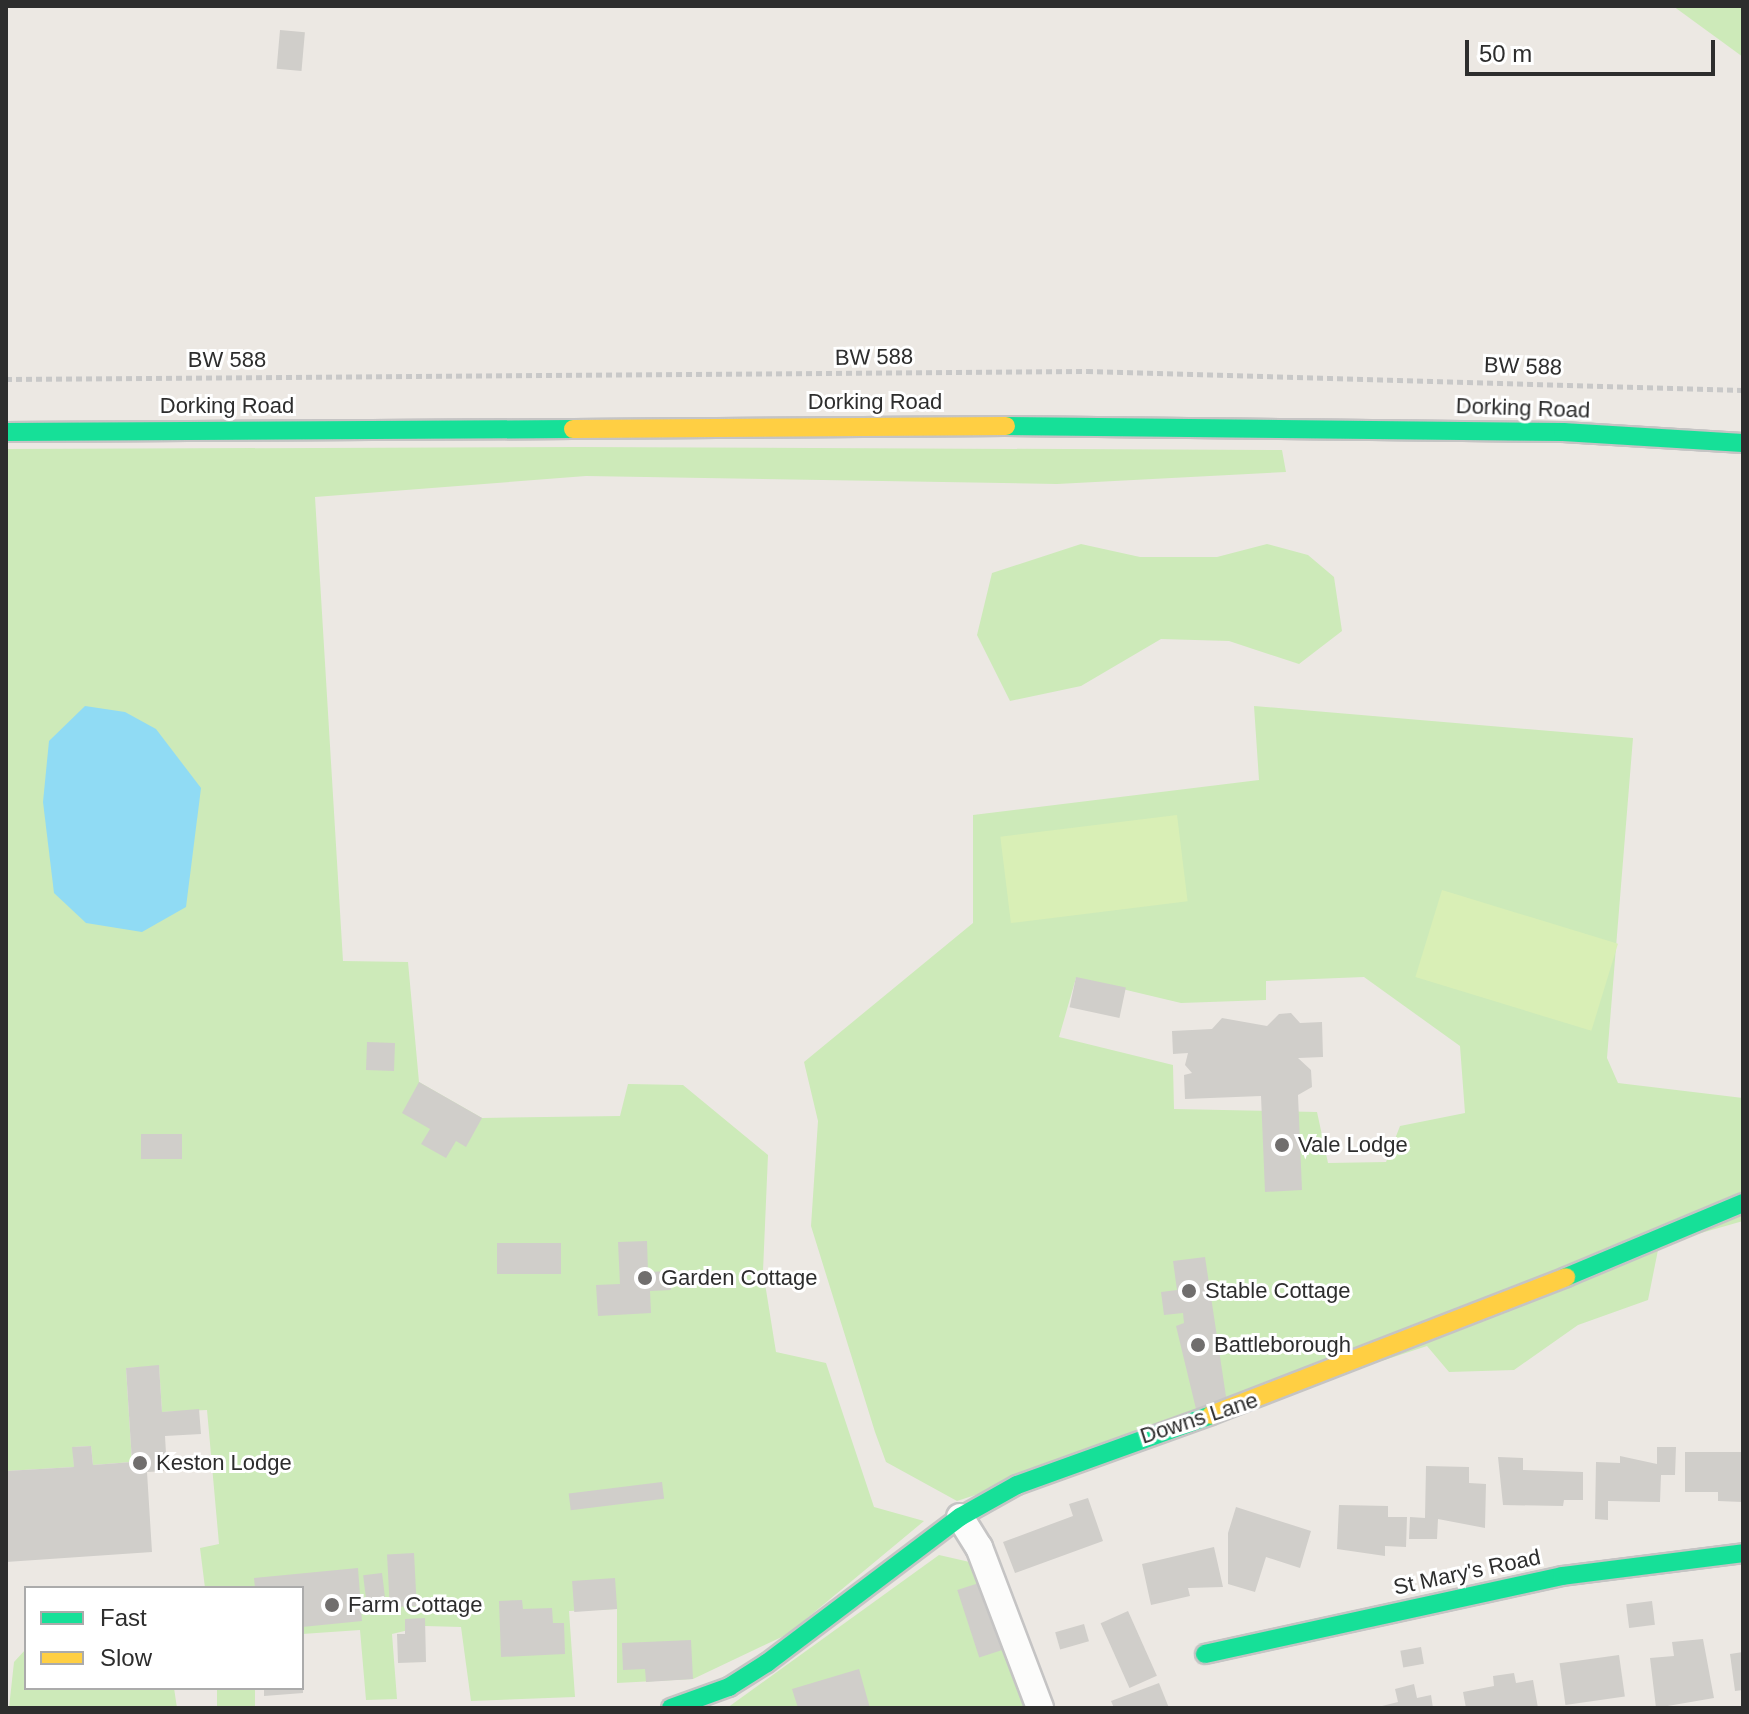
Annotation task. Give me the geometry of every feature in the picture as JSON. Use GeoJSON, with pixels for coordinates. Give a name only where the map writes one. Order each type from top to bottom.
{"type":"FeatureCollection","features":[{"type":"Feature","properties":{"kind":"main road","name":"Dorking Road"},"geometry":{"type":"LineString","coordinates":[[6,432],[1186,425],[1563,432],[1743,443]]}},
{"type":"Feature","properties":{"kind":"main road","name":"Downs Lane"},"geometry":{"type":"LineString","coordinates":[[686,1706],[767,1663],[960,1517],[1068,1462],[1390,1350],[1743,1203]]}},
{"type":"Feature","properties":{"kind":"main road","name":"St Mary's Road"},"geometry":{"type":"LineString","coordinates":[[1205,1654],[1562,1576],[1743,1553]]}},
{"type":"Feature","properties":{"kind":"street"},"geometry":{"type":"LineString","coordinates":[[960,1517],[979,1547],[1040,1708]]}},
{"type":"Feature","properties":{"kind":"path","name":"BW 588"},"geometry":{"type":"LineString","coordinates":[[6,379],[1087,371],[1743,390]]}},
{"type":"Feature","properties":{"kind":"green space"},"geometry":{"type":"Polygon","coordinates":[[[1673,6],[1743,6],[1743,57],[1673,6]]]}},
{"type":"Feature","properties":{"kind":"green space"},"geometry":{"type":"Polygon","coordinates":[[[577,447],[1282,450],[1286,472],[1057,484],[586,476],[315,497],[343,961],[408,962],[419,1082],[482,1118],[620,1116],[628,1084],[683,1085],[768,1155],[763,1271],[776,1352],[826,1363],[874,1507],[924,1521],[788,1634],[693,1679],[617,1683],[617,1609],[569,1611],[575,1697],[471,1701],[461,1627],[425,1626],[392,1634],[397,1699],[366,1700],[360,1630],[304,1634],[304,1586],[205,1586],[200,1548],[219,1544],[207,1410],[162,1412],[159,1366],[126,1368],[132,1462],[93,1465],[91,1446],[73,1447],[74,1467],[6,1471],[6,449],[577,447]]]}},
{"type":"Feature","properties":{"kind":"green space"},"geometry":{"type":"Polygon","coordinates":[[[1081,544],[1140,557],[1217,557],[1267,544],[1308,555],[1334,577],[1342,631],[1299,664],[1229,641],[1161,639],[1081,686],[1010,701],[977,635],[992,573],[1081,544]]]}},
{"type":"Feature","properties":{"kind":"green space"},"geometry":{"type":"Polygon","coordinates":[[[1254,706],[1633,738],[1607,1058],[1618,1083],[1743,1098],[1743,1221],[1659,1245],[1648,1300],[1578,1325],[1514,1370],[1449,1372],[1427,1346],[957,1501],[886,1462],[875,1432],[811,1226],[818,1121],[804,1062],[973,923],[973,815],[1259,780],[1254,706]],[[1364,977],[1266,981],[1266,1000],[1181,1003],[1076,978],[1059,1037],[1173,1065],[1174,1109],[1317,1112],[1328,1163],[1386,1162],[1400,1126],[1465,1113],[1460,1046],[1364,977]]]}},
{"type":"Feature","properties":{"kind":"green space"},"geometry":{"type":"Polygon","coordinates":[[[1177,815],[1188,901],[1011,923],[1000,837],[1177,815]]]}},
{"type":"Feature","properties":{"kind":"green space"},"geometry":{"type":"Polygon","coordinates":[[[1442,890],[1618,944],[1591,1031],[1415,977],[1442,890]]]}},
{"type":"Feature","properties":{"kind":"green space"},"geometry":{"type":"Polygon","coordinates":[[[939,1555],[974,1563],[1026,1708],[727,1708],[939,1555]]]}},
{"type":"Feature","properties":{"kind":"green space"},"geometry":{"type":"Polygon","coordinates":[[[24,1651],[24,1690],[174,1690],[177,1708],[9,1708],[14,1662],[24,1651]]]}},
{"type":"Feature","properties":{"kind":"green space"},"geometry":{"type":"Polygon","coordinates":[[[217,1690],[255,1690],[255,1708],[217,1708],[217,1690]]]}},
{"type":"Feature","properties":{"kind":"water"},"geometry":{"type":"Polygon","coordinates":[[[85,706],[125,712],[156,729],[201,788],[186,907],[142,932],[86,923],[54,893],[43,802],[49,741],[85,706]]]}},
{"type":"Feature","properties":{"kind":"building"},"geometry":{"type":"Polygon","coordinates":[[[280,30],[305,32],[302,71],[277,69],[280,30]]]}},
{"type":"Feature","properties":{"kind":"building"},"geometry":{"type":"Polygon","coordinates":[[[1076,977],[1126,988],[1119,1018],[1070,1007],[1076,977]]]}},
{"type":"Feature","properties":{"kind":"building","name":"Vale Lodge"},"geometry":{"type":"Polygon","coordinates":[[[1291,1013],[1300,1023],[1322,1022],[1323,1057],[1298,1058],[1311,1070],[1312,1087],[1298,1095],[1302,1190],[1265,1192],[1261,1096],[1185,1099],[1184,1075],[1192,1073],[1185,1065],[1188,1053],[1173,1054],[1172,1031],[1212,1029],[1222,1018],[1267,1026],[1279,1014],[1291,1013]]]}},
{"type":"Feature","properties":{"kind":"building"},"geometry":{"type":"Polygon","coordinates":[[[367,1042],[395,1043],[394,1071],[366,1070],[367,1042]]]}},
{"type":"Feature","properties":{"kind":"building"},"geometry":{"type":"Polygon","coordinates":[[[419,1082],[482,1118],[466,1147],[456,1141],[446,1158],[421,1144],[430,1129],[402,1113],[419,1082]]]}},
{"type":"Feature","properties":{"kind":"building"},"geometry":{"type":"Polygon","coordinates":[[[141,1134],[182,1134],[182,1159],[141,1159],[141,1134]]]}},
{"type":"Feature","properties":{"kind":"building","name":"Garden Cottage"},"geometry":{"type":"Polygon","coordinates":[[[647,1241],[648,1272],[670,1271],[671,1290],[650,1291],[651,1313],[598,1316],[596,1285],[620,1284],[618,1242],[647,1241]]]}},
{"type":"Feature","properties":{"kind":"building"},"geometry":{"type":"Polygon","coordinates":[[[497,1243],[561,1243],[561,1274],[497,1274],[497,1243]]]}},
{"type":"Feature","properties":{"kind":"building"},"geometry":{"type":"Polygon","coordinates":[[[1205,1257],[1227,1403],[1196,1409],[1176,1326],[1184,1323],[1183,1313],[1164,1315],[1161,1292],[1177,1290],[1173,1261],[1205,1257]]]}},
{"type":"Feature","properties":{"kind":"building","name":"Keston Lodge"},"geometry":{"type":"Polygon","coordinates":[[[159,1365],[162,1412],[199,1409],[201,1434],[165,1436],[167,1471],[147,1472],[152,1552],[6,1562],[6,1471],[74,1467],[72,1447],[91,1446],[93,1465],[132,1462],[126,1368],[159,1365]]]}},
{"type":"Feature","properties":{"kind":"building"},"geometry":{"type":"Polygon","coordinates":[[[1657,1447],[1676,1447],[1675,1475],[1661,1475],[1660,1502],[1608,1501],[1608,1520],[1595,1519],[1596,1462],[1620,1463],[1620,1456],[1657,1464],[1657,1447]]]}},
{"type":"Feature","properties":{"kind":"building"},"geometry":{"type":"Polygon","coordinates":[[[1685,1452],[1743,1452],[1743,1502],[1718,1501],[1718,1492],[1685,1492],[1685,1452]]]}},
{"type":"Feature","properties":{"kind":"building"},"geometry":{"type":"Polygon","coordinates":[[[1498,1457],[1523,1458],[1523,1470],[1583,1472],[1583,1500],[1564,1500],[1563,1506],[1503,1505],[1498,1457]]]}},
{"type":"Feature","properties":{"kind":"building"},"geometry":{"type":"Polygon","coordinates":[[[1426,1466],[1469,1467],[1469,1483],[1486,1484],[1485,1528],[1438,1519],[1437,1539],[1409,1539],[1410,1517],[1425,1518],[1426,1466]]]}},
{"type":"Feature","properties":{"kind":"building"},"geometry":{"type":"Polygon","coordinates":[[[662,1482],[664,1499],[571,1510],[569,1493],[662,1482]]]}},
{"type":"Feature","properties":{"kind":"building"},"geometry":{"type":"Polygon","coordinates":[[[1088,1498],[1103,1541],[1015,1573],[1003,1542],[1073,1516],[1069,1504],[1088,1498]]]}},
{"type":"Feature","properties":{"kind":"building"},"geometry":{"type":"Polygon","coordinates":[[[1339,1505],[1388,1506],[1388,1517],[1407,1517],[1406,1547],[1385,1546],[1385,1556],[1337,1549],[1339,1505]]]}},
{"type":"Feature","properties":{"kind":"building"},"geometry":{"type":"Polygon","coordinates":[[[1236,1507],[1311,1531],[1300,1568],[1266,1557],[1255,1592],[1228,1584],[1228,1533],[1236,1507]]]}},
{"type":"Feature","properties":{"kind":"building"},"geometry":{"type":"Polygon","coordinates":[[[1214,1547],[1223,1587],[1188,1588],[1190,1596],[1151,1605],[1142,1564],[1214,1547]]]}},
{"type":"Feature","properties":{"kind":"building"},"geometry":{"type":"Polygon","coordinates":[[[414,1553],[417,1606],[390,1607],[387,1554],[414,1553]]]}},
{"type":"Feature","properties":{"kind":"building","name":"Farm Cottage"},"geometry":{"type":"Polygon","coordinates":[[[358,1568],[362,1621],[304,1627],[304,1586],[255,1586],[254,1578],[358,1568]]]}},
{"type":"Feature","properties":{"kind":"building"},"geometry":{"type":"Polygon","coordinates":[[[382,1573],[385,1597],[366,1599],[363,1575],[382,1573]]]}},
{"type":"Feature","properties":{"kind":"building"},"geometry":{"type":"Polygon","coordinates":[[[615,1578],[617,1609],[574,1612],[572,1581],[615,1578]]]}},
{"type":"Feature","properties":{"kind":"building"},"geometry":{"type":"Polygon","coordinates":[[[982,1582],[1004,1650],[979,1658],[957,1590],[982,1582]]]}},
{"type":"Feature","properties":{"kind":"building"},"geometry":{"type":"Polygon","coordinates":[[[522,1600],[523,1609],[552,1608],[553,1623],[564,1623],[565,1654],[501,1657],[499,1601],[522,1600]]]}},
{"type":"Feature","properties":{"kind":"building"},"geometry":{"type":"Polygon","coordinates":[[[1652,1601],[1655,1625],[1629,1628],[1626,1604],[1652,1601]]]}},
{"type":"Feature","properties":{"kind":"building"},"geometry":{"type":"Polygon","coordinates":[[[1128,1611],[1157,1676],[1129,1688],[1101,1623],[1128,1611]]]}},
{"type":"Feature","properties":{"kind":"building"},"geometry":{"type":"Polygon","coordinates":[[[425,1618],[426,1662],[398,1663],[397,1634],[405,1634],[405,1619],[425,1618]]]}},
{"type":"Feature","properties":{"kind":"building"},"geometry":{"type":"Polygon","coordinates":[[[1084,1624],[1089,1641],[1060,1650],[1055,1632],[1084,1624]]]}},
{"type":"Feature","properties":{"kind":"building"},"geometry":{"type":"Polygon","coordinates":[[[1703,1639],[1714,1698],[1656,1708],[1650,1658],[1674,1656],[1672,1642],[1703,1639]]]}},
{"type":"Feature","properties":{"kind":"building"},"geometry":{"type":"Polygon","coordinates":[[[691,1640],[693,1679],[646,1682],[645,1669],[623,1670],[622,1643],[691,1640]]]}},
{"type":"Feature","properties":{"kind":"building"},"geometry":{"type":"Polygon","coordinates":[[[1421,1647],[1424,1664],[1403,1667],[1400,1651],[1421,1647]]]}},
{"type":"Feature","properties":{"kind":"building"},"geometry":{"type":"Polygon","coordinates":[[[1743,1652],[1743,1690],[1735,1691],[1730,1654],[1743,1652]]]}},
{"type":"Feature","properties":{"kind":"building"},"geometry":{"type":"Polygon","coordinates":[[[1619,1655],[1625,1697],[1565,1705],[1560,1663],[1619,1655]]]}},
{"type":"Feature","properties":{"kind":"building"},"geometry":{"type":"Polygon","coordinates":[[[859,1669],[870,1708],[798,1708],[792,1689],[859,1669]]]}},
{"type":"Feature","properties":{"kind":"building"},"geometry":{"type":"Polygon","coordinates":[[[1514,1673],[1516,1683],[1533,1680],[1538,1708],[1466,1708],[1463,1692],[1494,1686],[1493,1676],[1514,1673]]]}},
{"type":"Feature","properties":{"kind":"building"},"geometry":{"type":"Polygon","coordinates":[[[1159,1683],[1169,1708],[1114,1708],[1111,1701],[1159,1683]]]}},
{"type":"Feature","properties":{"kind":"building"},"geometry":{"type":"Polygon","coordinates":[[[1414,1684],[1417,1698],[1431,1695],[1433,1708],[1374,1708],[1398,1702],[1395,1689],[1414,1684]]]}},
{"type":"Feature","properties":{"kind":"building"},"geometry":{"type":"Polygon","coordinates":[[[264,1690],[303,1690],[303,1693],[264,1696],[264,1690]]]}},
{"type":"Feature","properties":{"kind":"traffic: fast"},"geometry":{"type":"LineString","coordinates":[[1006,426],[1563,432],[1743,443]]}},
{"type":"Feature","properties":{"kind":"traffic: fast"},"geometry":{"type":"LineString","coordinates":[[6,432],[573,429]]}},
{"type":"Feature","properties":{"kind":"traffic: fast"},"geometry":{"type":"LineString","coordinates":[[1566,1277],[1743,1203]]}},
{"type":"Feature","properties":{"kind":"traffic: fast"},"geometry":{"type":"LineString","coordinates":[[671,1708],[729,1687],[767,1663],[960,1517],[1017,1485],[1211,1415]]}},
{"type":"Feature","properties":{"kind":"traffic: fast"},"geometry":{"type":"LineString","coordinates":[[1205,1654],[1562,1576],[1743,1553]]}},
{"type":"Feature","properties":{"kind":"traffic: slow"},"geometry":{"type":"LineString","coordinates":[[573,429],[1006,426]]}},
{"type":"Feature","properties":{"kind":"traffic: slow"},"geometry":{"type":"LineString","coordinates":[[1211,1415],[1566,1277]]}},
{"type":"Feature","properties":{"kind":"place","name":"Vale Lodge"},"geometry":{"type":"Point","coordinates":[1282,1145]}},
{"type":"Feature","properties":{"kind":"place","name":"Garden Cottage"},"geometry":{"type":"Point","coordinates":[645,1278]}},
{"type":"Feature","properties":{"kind":"place","name":"Stable Cottage"},"geometry":{"type":"Point","coordinates":[1189,1291]}},
{"type":"Feature","properties":{"kind":"place","name":"Battleborough"},"geometry":{"type":"Point","coordinates":[1198,1345]}},
{"type":"Feature","properties":{"kind":"place","name":"Keston Lodge"},"geometry":{"type":"Point","coordinates":[140,1463]}},
{"type":"Feature","properties":{"kind":"place","name":"Farm Cottage"},"geometry":{"type":"Point","coordinates":[332,1605]}}]}
